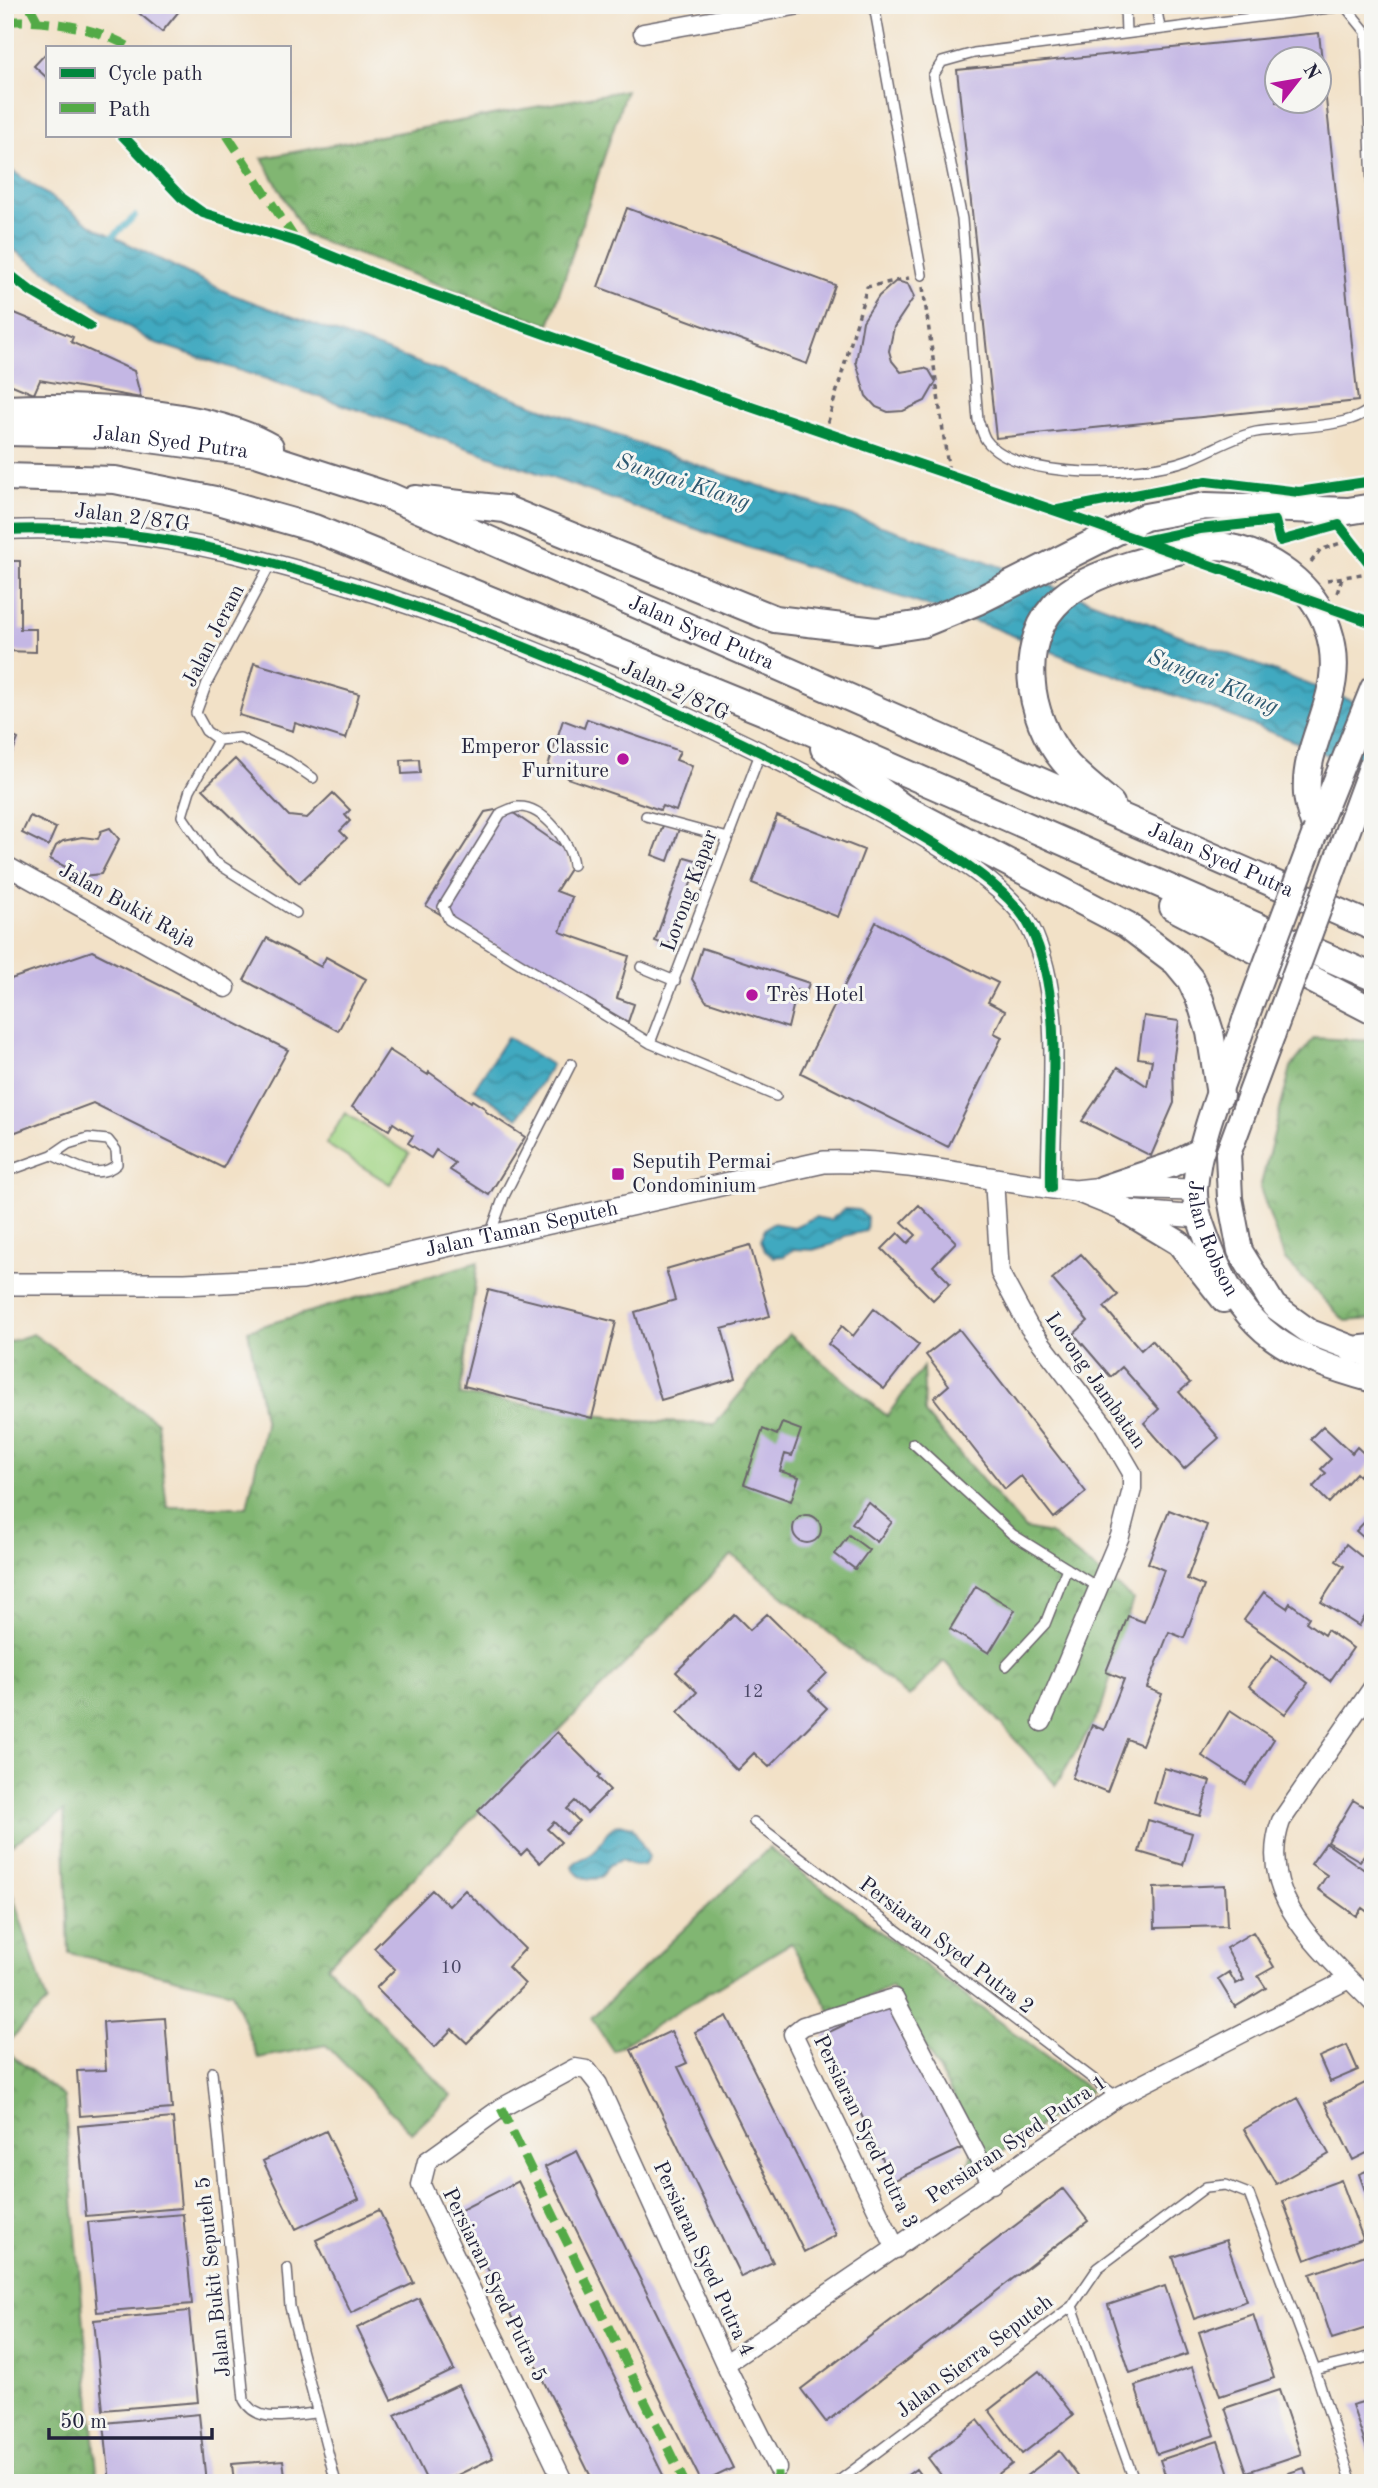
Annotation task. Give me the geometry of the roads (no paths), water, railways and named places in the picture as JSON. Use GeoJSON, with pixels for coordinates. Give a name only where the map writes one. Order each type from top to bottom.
{"type":"FeatureCollection","features":[{"type":"Feature","properties":{"kind":"main road"},"geometry":{"type":"LineString","coordinates":[[5,409],[44,407],[150,413],[249,435],[309,470]]}},
{"type":"Feature","properties":{"kind":"main road","name":"Jalan Syed Putra"},"geometry":{"type":"LineString","coordinates":[[5,432],[111,435],[256,453],[389,496],[1373,927]]}},
{"type":"Feature","properties":{"kind":"main road","name":"Jalan Syed Putra"},"geometry":{"type":"LineString","coordinates":[[5,477],[115,480],[215,500],[314,528],[789,722],[1373,977]]}},
{"type":"Feature","properties":{"kind":"main road"},"geometry":{"type":"LineString","coordinates":[[389,496],[505,509],[775,620],[837,629],[876,631],[922,624],[978,601],[1145,517],[1206,506],[1348,511],[1373,507]]}},
{"type":"Feature","properties":{"kind":"main road"},"geometry":{"type":"LineString","coordinates":[[1129,820],[1065,762],[1046,734],[1033,700],[1031,655],[1042,625],[1062,599],[1096,576],[1205,547],[1226,547],[1281,568],[1309,593],[1328,628],[1335,665],[1331,699],[1309,771],[1307,792],[1316,830]]}},
{"type":"Feature","properties":{"kind":"main road","name":"Jalan Robson"},"geometry":{"type":"LineString","coordinates":[[1373,688],[1316,830],[1245,1020],[1202,1150],[1203,1203],[1225,1280],[1240,1305],[1268,1335],[1303,1358],[1373,1380]]}},
{"type":"Feature","properties":{"kind":"main road"},"geometry":{"type":"LineString","coordinates":[[789,722],[902,807],[1127,925],[1176,962],[1190,979],[1200,1000],[1210,1032],[1220,1095]]}},
{"type":"Feature","properties":{"kind":"main road","name":"Jalan Robson"},"geometry":{"type":"LineString","coordinates":[[1366,1351],[1310,1332],[1274,1306],[1240,1251],[1230,1198],[1228,1154],[1373,762]]}},
{"type":"Feature","properties":{"kind":"main road"},"geometry":{"type":"LineString","coordinates":[[970,802],[1373,1012]]}},
{"type":"Feature","properties":{"kind":"main road"},"geometry":{"type":"LineString","coordinates":[[1103,1188],[1171,1165],[1202,1150]]}},
{"type":"Feature","properties":{"kind":"main road"},"geometry":{"type":"LineString","coordinates":[[1228,1154],[1203,1203],[1240,1251]]}},
{"type":"Feature","properties":{"kind":"main road"},"geometry":{"type":"LineString","coordinates":[[1126,1211],[1179,1243],[1241,1319],[1268,1335]]}},
{"type":"Feature","properties":{"kind":"street"},"geometry":{"type":"LineString","coordinates":[[643,33],[800,5]]}},
{"type":"Feature","properties":{"kind":"street","name":"Jalan 2/87G"},"geometry":{"type":"LineString","coordinates":[[5,530],[56,528],[158,537],[271,563],[418,607],[612,682],[761,751],[870,806],[942,848],[992,885],[1029,924],[1047,972],[1053,1069],[1051,1188]]}},
{"type":"Feature","properties":{"kind":"street","name":"Jalan Bukit Raja"},"geometry":{"type":"LineString","coordinates":[[5,865],[226,988]]}},
{"type":"Feature","properties":{"kind":"street","name":"Jalan Taman Seputeh"},"geometry":{"type":"LineString","coordinates":[[5,1284],[185,1284],[302,1278],[633,1202],[824,1162],[912,1164],[1051,1188],[1075,1191],[1103,1188],[1203,1203]]}},
{"type":"Feature","properties":{"kind":"street","name":"Lorong Jambatan"},"geometry":{"type":"LineString","coordinates":[[994,1180],[1000,1273],[1030,1327],[1104,1425],[1132,1473],[1132,1489],[1120,1536],[1042,1722]]}},
{"type":"Feature","properties":{"kind":"street","name":"Jalan Taman Seputeh"},"geometry":{"type":"LineString","coordinates":[[1075,1191],[1126,1211],[1203,1203]]}},
{"type":"Feature","properties":{"kind":"street"},"geometry":{"type":"LineString","coordinates":[[1373,1687],[1281,1821],[1274,1841],[1276,1880],[1284,1898],[1300,1924],[1373,2003]]}},
{"type":"Feature","properties":{"kind":"street","name":"Persiaran Syed Putra 1"},"geometry":{"type":"LineString","coordinates":[[725,2364],[1117,2097],[1349,1979]]}},
{"type":"Feature","properties":{"kind":"street","name":"Persiaran Syed Putra 3"},"geometry":{"type":"LineString","coordinates":[[896,2249],[793,2034],[803,2026],[894,1998],[992,2184]]}},
{"type":"Feature","properties":{"kind":"street","name":"Persiaran Syed Putra 5"},"geometry":{"type":"LineString","coordinates":[[564,2483],[421,2185],[427,2161],[501,2108],[575,2068],[587,2070]]}},
{"type":"Feature","properties":{"kind":"street","name":"Persiaran Syed Putra 4"},"geometry":{"type":"LineString","coordinates":[[587,2070],[597,2084],[725,2364],[778,2468]]}},
{"type":"Feature","properties":{"kind":"lane"},"geometry":{"type":"LineString","coordinates":[[874,5],[922,275]]}},
{"type":"Feature","properties":{"kind":"lane"},"geometry":{"type":"LineString","coordinates":[[1125,5],[1126,33]]}},
{"type":"Feature","properties":{"kind":"lane"},"geometry":{"type":"LineString","coordinates":[[1156,5],[1160,28]]}},
{"type":"Feature","properties":{"kind":"lane"},"geometry":{"type":"LineString","coordinates":[[1373,212],[1366,32],[1345,6],[957,56],[942,62],[933,76],[962,219],[978,420],[986,440],[1006,454],[1034,464],[1084,473],[1140,471],[1185,461],[1253,432],[1357,419],[1373,405]]}},
{"type":"Feature","properties":{"kind":"lane"},"geometry":{"type":"LineString","coordinates":[[5,401],[44,407]]}},
{"type":"Feature","properties":{"kind":"lane","name":"Jalan Jeram"},"geometry":{"type":"LineString","coordinates":[[218,740],[206,731],[196,713],[207,683],[271,563]]}},
{"type":"Feature","properties":{"kind":"lane"},"geometry":{"type":"LineString","coordinates":[[296,913],[212,860],[181,816],[190,790],[218,740],[240,738],[288,761],[313,778]]}},
{"type":"Feature","properties":{"kind":"lane","name":"Lorong Kapar"},"geometry":{"type":"LineString","coordinates":[[650,1044],[761,751]]}},
{"type":"Feature","properties":{"kind":"lane"},"geometry":{"type":"LineString","coordinates":[[573,865],[572,851],[565,839],[531,809],[517,807],[501,813],[443,907],[445,914],[449,920],[650,1044],[776,1096]]}},
{"type":"Feature","properties":{"kind":"lane"},"geometry":{"type":"LineString","coordinates":[[646,816],[728,838]]}},
{"type":"Feature","properties":{"kind":"lane"},"geometry":{"type":"LineString","coordinates":[[642,967],[675,981]]}},
{"type":"Feature","properties":{"kind":"lane"},"geometry":{"type":"LineString","coordinates":[[489,1237],[504,1196],[571,1064]]}},
{"type":"Feature","properties":{"kind":"lane"},"geometry":{"type":"LineString","coordinates":[[5,1172],[88,1138],[108,1140],[116,1150],[117,1164],[110,1171],[97,1174],[52,1155]]}},
{"type":"Feature","properties":{"kind":"lane"},"geometry":{"type":"LineString","coordinates":[[913,1443],[1012,1534],[1099,1588]]}},
{"type":"Feature","properties":{"kind":"lane"},"geometry":{"type":"LineString","coordinates":[[1006,1666],[1045,1624],[1067,1568]]}},
{"type":"Feature","properties":{"kind":"lane","name":"Persiaran Syed Putra 2"},"geometry":{"type":"LineString","coordinates":[[754,1822],[1117,2097]]}},
{"type":"Feature","properties":{"kind":"lane","name":"Jalan Bukit Seputeh 5"},"geometry":{"type":"LineString","coordinates":[[212,2072],[244,2400],[258,2416],[315,2413]]}},
{"type":"Feature","properties":{"kind":"lane","name":"Jalan Sierra Seputeh"},"geometry":{"type":"LineString","coordinates":[[836,2483],[1072,2306],[1098,2268],[1206,2187],[1240,2188],[1249,2194],[1315,2370],[1352,2483]]}},
{"type":"Feature","properties":{"kind":"lane"},"geometry":{"type":"LineString","coordinates":[[287,2268],[290,2307],[315,2413],[336,2483]]}},
{"type":"Feature","properties":{"kind":"lane"},"geometry":{"type":"LineString","coordinates":[[1072,2306],[1135,2483]]}},
{"type":"Feature","properties":{"kind":"lane"},"geometry":{"type":"LineString","coordinates":[[1315,2370],[1373,2356]]}},
{"type":"Feature","properties":{"kind":"water","name":"Sungai Klang"},"geometry":{"type":"Polygon","coordinates":[[[5,166],[96,228],[228,293],[703,467],[975,557],[1373,709],[1373,773],[1210,708],[1077,662],[992,627],[753,549],[374,415],[150,341],[5,244],[5,166]]]}},
{"type":"Feature","properties":{"kind":"water"},"geometry":{"type":"Polygon","coordinates":[[[507,1037],[552,1065],[518,1118],[474,1089],[507,1037]]]}},
{"type":"Feature","properties":{"kind":"water"},"geometry":{"type":"Polygon","coordinates":[[[845,1209],[859,1210],[867,1218],[866,1231],[845,1236],[833,1244],[813,1250],[794,1249],[784,1256],[774,1257],[765,1251],[761,1240],[764,1230],[772,1223],[794,1227],[815,1217],[830,1220],[845,1209]]]}},
{"type":"Feature","properties":{"kind":"water"},"geometry":{"type":"Polygon","coordinates":[[[619,1824],[632,1827],[649,1857],[644,1865],[635,1866],[621,1860],[609,1865],[601,1878],[588,1879],[578,1874],[572,1866],[593,1853],[608,1832],[619,1824]]]}},
{"type":"Feature","properties":{"kind":"waterway"},"geometry":{"type":"LineString","coordinates":[[108,241],[135,216]]}},
{"type":"Feature","properties":{"kind":"place","name":"Emperor Classic Furniture"},"geometry":{"type":"Point","coordinates":[623,759]}},
{"type":"Feature","properties":{"kind":"place","name":"Très Hotel"},"geometry":{"type":"Point","coordinates":[752,995]}},
{"type":"Feature","properties":{"kind":"place","name":"Seputih Permai Condominium"},"geometry":{"type":"Point","coordinates":[618,1174]}}]}
